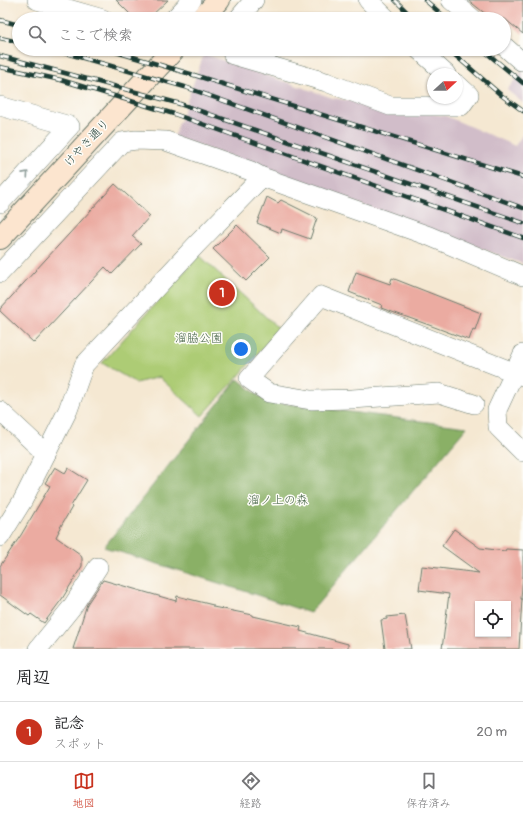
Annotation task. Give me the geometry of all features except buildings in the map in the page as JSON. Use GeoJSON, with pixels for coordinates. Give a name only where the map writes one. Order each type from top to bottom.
{"type":"FeatureCollection","features":[{"type":"Feature","properties":{"kind":"street"},"geometry":{"type":"LineString","coordinates":[[37,0],[79,12]]}},
{"type":"Feature","properties":{"kind":"street"},"geometry":{"type":"LineString","coordinates":[[181,12],[192,0]]}},
{"type":"Feature","properties":{"kind":"street"},"geometry":{"type":"LineString","coordinates":[[209,12],[220,0]]}},
{"type":"Feature","properties":{"kind":"street"},"geometry":{"type":"LineString","coordinates":[[244,12],[254,0]]}},
{"type":"Feature","properties":{"kind":"street"},"geometry":{"type":"LineString","coordinates":[[368,0],[380,12]]}},
{"type":"Feature","properties":{"kind":"street"},"geometry":{"type":"LineString","coordinates":[[451,0],[465,12]]}},
{"type":"Feature","properties":{"kind":"street"},"geometry":{"type":"LineString","coordinates":[[511,52],[523,61]]}},
{"type":"Feature","properties":{"kind":"street","name":"けやき通り"},"geometry":{"type":"LineString","coordinates":[[0,238],[168,56]]}},
{"type":"Feature","properties":{"kind":"street"},"geometry":{"type":"LineString","coordinates":[[236,56],[326,82],[390,106],[461,106],[462,104]]}},
{"type":"Feature","properties":{"kind":"street"},"geometry":{"type":"LineString","coordinates":[[426,56],[439,68]]}},
{"type":"Feature","properties":{"kind":"street"},"geometry":{"type":"LineString","coordinates":[[463,90],[469,95],[463,103]]}},
{"type":"Feature","properties":{"kind":"street"},"geometry":{"type":"LineString","coordinates":[[0,106],[70,126],[0,203]]}},
{"type":"Feature","properties":{"kind":"street"},"geometry":{"type":"LineString","coordinates":[[0,273],[122,142],[136,140],[166,141],[251,171],[262,177],[429,236],[523,276]]}},
{"type":"Feature","properties":{"kind":"street"},"geometry":{"type":"LineString","coordinates":[[0,537],[23,500],[68,410],[84,365],[196,244],[262,177]]}},
{"type":"Feature","properties":{"kind":"street"},"geometry":{"type":"LineString","coordinates":[[474,404],[439,393],[352,399],[311,400],[269,393],[249,379],[321,296],[519,374]]}},
{"type":"Feature","properties":{"kind":"street"},"geometry":{"type":"LineString","coordinates":[[523,354],[519,374],[497,410],[498,427],[523,452]]}},
{"type":"Feature","properties":{"kind":"street"},"geometry":{"type":"LineString","coordinates":[[0,412],[46,454]]}},
{"type":"Feature","properties":{"kind":"street"},"geometry":{"type":"LineString","coordinates":[[38,649],[72,607],[98,567]]}},
{"type":"Feature","properties":{"kind":"shaded area"},"geometry":{"type":"Polygon","coordinates":[[[203,56],[210,56],[333,98],[446,116],[515,146],[523,134],[523,264],[174,137],[203,56]]]}},
{"type":"Feature","properties":{"kind":"shaded area"},"geometry":{"type":"Polygon","coordinates":[[[523,70],[523,103],[507,90],[523,70]]]}},
{"type":"Feature","properties":{"kind":"green space","name":"溜脇公園"},"geometry":{"type":"Polygon","coordinates":[[[199,255],[279,329],[202,416],[159,377],[136,383],[102,363],[199,255]]]}},
{"type":"Feature","properties":{"kind":"green space","name":"溜ノ上の森"},"geometry":{"type":"Polygon","coordinates":[[[238,379],[265,401],[467,427],[310,613],[104,547],[238,379]]]}},
{"type":"Feature","properties":{"kind":"railway"},"geometry":{"type":"LineString","coordinates":[[395,0],[407,12]]}},
{"type":"Feature","properties":{"kind":"railway"},"geometry":{"type":"LineString","coordinates":[[425,0],[439,12]]}},
{"type":"Feature","properties":{"kind":"railway"},"geometry":{"type":"LineString","coordinates":[[0,20],[12,23]]}},
{"type":"Feature","properties":{"kind":"railway"},"geometry":{"type":"LineString","coordinates":[[0,38],[12,41]]}},
{"type":"Feature","properties":{"kind":"railway"},"geometry":{"type":"LineString","coordinates":[[0,56],[177,103],[523,223]]}},
{"type":"Feature","properties":{"kind":"railway"},"geometry":{"type":"LineString","coordinates":[[76,56],[185,87],[523,208]]}},
{"type":"Feature","properties":{"kind":"railway"},"geometry":{"type":"LineString","coordinates":[[130,56],[523,177]]}},
{"type":"Feature","properties":{"kind":"railway"},"geometry":{"type":"LineString","coordinates":[[456,56],[501,95],[523,111]]}},
{"type":"Feature","properties":{"kind":"railway"},"geometry":{"type":"LineString","coordinates":[[490,56],[523,83]]}},
{"type":"Feature","properties":{"kind":"railway"},"geometry":{"type":"LineString","coordinates":[[0,67],[61,80],[174,114],[523,238]]}},
{"type":"Feature","properties":{"kind":"place","name":"記念"},"geometry":{"type":"Point","coordinates":[222,293]}}]}
